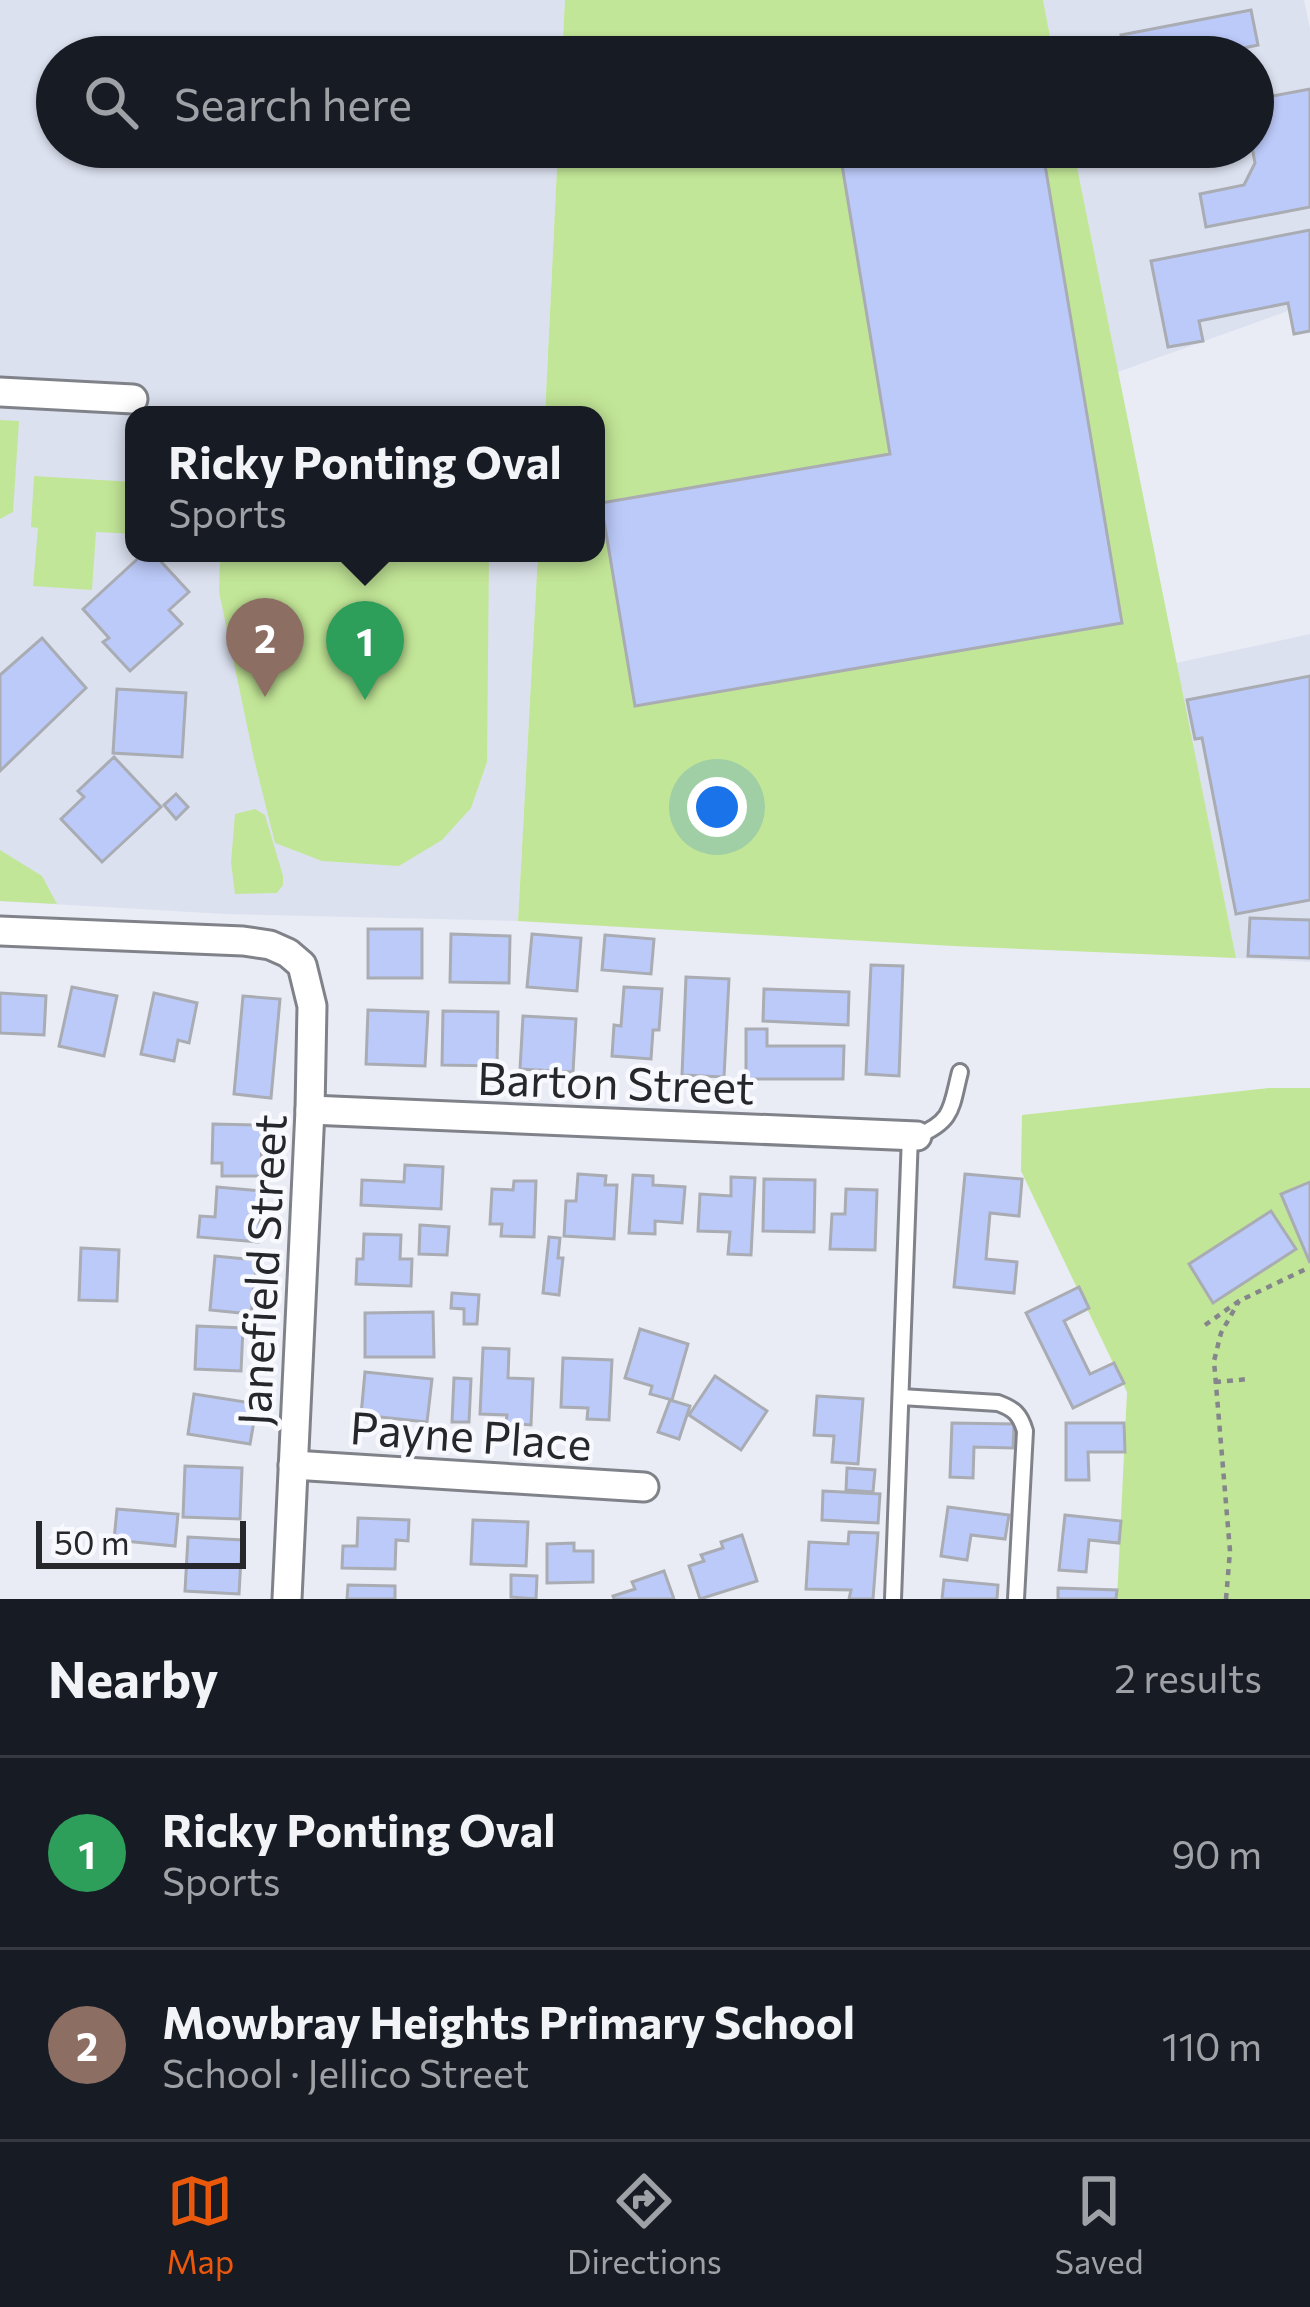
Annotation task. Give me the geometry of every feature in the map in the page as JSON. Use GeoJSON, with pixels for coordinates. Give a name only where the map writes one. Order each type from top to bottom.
{"type":"FeatureCollection","features":[{"type":"Feature","properties":{"kind":"street"},"geometry":{"type":"LineString","coordinates":[[0,392],[133,399]]}},
{"type":"Feature","properties":{"kind":"street","name":"Janefield Street"},"geometry":{"type":"LineString","coordinates":[[0,931],[243,941],[270,945],[302,965],[312,1006],[310,1110],[287,1599]]}},
{"type":"Feature","properties":{"kind":"street","name":"Barton Street"},"geometry":{"type":"LineString","coordinates":[[310,1110],[914,1135]]}},
{"type":"Feature","properties":{"kind":"street","name":"Payne Place"},"geometry":{"type":"LineString","coordinates":[[293,1466],[644,1487]]}},
{"type":"Feature","properties":{"kind":"lane"},"geometry":{"type":"LineString","coordinates":[[893,1599],[914,1135],[937,1128],[948,1116],[960,1072]]}},
{"type":"Feature","properties":{"kind":"lane"},"geometry":{"type":"LineString","coordinates":[[901,1397],[998,1403],[1021,1417],[1016,1599]]}},
{"type":"Feature","properties":{"kind":"path"},"geometry":{"type":"LineString","coordinates":[[1205,1325],[1239,1301],[1306,1269]]}},
{"type":"Feature","properties":{"kind":"path"},"geometry":{"type":"LineString","coordinates":[[1226,1599],[1230,1551],[1214,1361],[1221,1333],[1239,1301]]}},
{"type":"Feature","properties":{"kind":"path"},"geometry":{"type":"LineString","coordinates":[[1215,1382],[1249,1379]]}},
{"type":"Feature","properties":{"kind":"shaded area"},"geometry":{"type":"Polygon","coordinates":[[[0,0],[565,0],[563,36],[36,36],[36,168],[557,168],[545,406],[125,406],[125,562],[538,562],[518,921],[225,914],[0,901],[0,0]]]}},
{"type":"Feature","properties":{"kind":"shaded area"},"geometry":{"type":"Polygon","coordinates":[[[1043,0],[1304,0],[1310,29],[1310,303],[1118,372],[1077,168],[1274,168],[1274,36],[1050,36],[1043,0]]]}},
{"type":"Feature","properties":{"kind":"shaded area"},"geometry":{"type":"Polygon","coordinates":[[[1310,634],[1310,962],[1236,958],[1176,663],[1310,634]]]}},
{"type":"Feature","properties":{"kind":"green space"},"geometry":{"type":"Polygon","coordinates":[[[565,0],[1043,0],[1050,36],[563,36],[565,0]]]}},
{"type":"Feature","properties":{"kind":"green space"},"geometry":{"type":"Polygon","coordinates":[[[557,168],[1077,168],[1236,958],[518,921],[538,562],[605,562],[605,406],[545,406],[557,168]]]}},
{"type":"Feature","properties":{"kind":"green space"},"geometry":{"type":"Polygon","coordinates":[[[0,420],[19,421],[13,512],[0,519],[0,420]]]}},
{"type":"Feature","properties":{"kind":"green space"},"geometry":{"type":"Polygon","coordinates":[[[34,476],[125,481],[125,534],[96,532],[92,590],[33,586],[38,528],[31,527],[34,476]]]}},
{"type":"Feature","properties":{"kind":"green space"},"geometry":{"type":"Polygon","coordinates":[[[220,562],[489,562],[487,762],[471,808],[442,840],[399,866],[322,861],[275,843],[219,592],[220,562]]]}},
{"type":"Feature","properties":{"kind":"green space"},"geometry":{"type":"Polygon","coordinates":[[[255,809],[265,815],[283,885],[277,893],[235,894],[231,862],[235,814],[255,809]]]}},
{"type":"Feature","properties":{"kind":"green space"},"geometry":{"type":"Polygon","coordinates":[[[0,850],[42,876],[57,904],[0,901],[0,850]]]}},
{"type":"Feature","properties":{"kind":"green space"},"geometry":{"type":"Polygon","coordinates":[[[1269,1088],[1310,1088],[1310,1599],[1117,1599],[1127,1392],[1021,1171],[1022,1115],[1269,1088]]]}},
{"type":"Feature","properties":{"kind":"building"},"geometry":{"type":"Polygon","coordinates":[[[1251,10],[1256,36],[1121,36],[1251,10]]]}},
{"type":"Feature","properties":{"kind":"building"},"geometry":{"type":"Polygon","coordinates":[[[1310,89],[1310,207],[1206,227],[1200,194],[1244,185],[1252,168],[1274,168],[1274,96],[1310,89]]]}},
{"type":"Feature","properties":{"kind":"building"},"geometry":{"type":"Polygon","coordinates":[[[842,168],[1046,168],[1122,623],[635,706],[605,502],[890,454],[842,168]]]}},
{"type":"Feature","properties":{"kind":"building"},"geometry":{"type":"Polygon","coordinates":[[[1310,230],[1310,331],[1294,334],[1288,303],[1199,321],[1203,341],[1168,347],[1151,261],[1310,230]]]}},
{"type":"Feature","properties":{"kind":"building"},"geometry":{"type":"Polygon","coordinates":[[[134,562],[161,562],[189,592],[169,610],[182,624],[130,671],[103,642],[109,638],[83,609],[134,562]]]}},
{"type":"Feature","properties":{"kind":"building"},"geometry":{"type":"Polygon","coordinates":[[[42,638],[86,688],[0,771],[0,675],[42,638]]]}},
{"type":"Feature","properties":{"kind":"building"},"geometry":{"type":"Polygon","coordinates":[[[1310,676],[1310,900],[1236,914],[1202,738],[1195,739],[1187,700],[1310,676]]]}},
{"type":"Feature","properties":{"kind":"building"},"geometry":{"type":"Polygon","coordinates":[[[117,689],[186,693],[182,757],[113,753],[117,689]]]}},
{"type":"Feature","properties":{"kind":"building"},"geometry":{"type":"Polygon","coordinates":[[[114,757],[161,807],[102,862],[61,819],[84,797],[78,791],[114,757]]]}},
{"type":"Feature","properties":{"kind":"building"},"geometry":{"type":"Polygon","coordinates":[[[176,794],[188,807],[176,819],[164,805],[176,794]]]}},
{"type":"Feature","properties":{"kind":"building"},"geometry":{"type":"Polygon","coordinates":[[[1250,918],[1310,920],[1310,958],[1248,956],[1250,918]]]}},
{"type":"Feature","properties":{"kind":"building"},"geometry":{"type":"Polygon","coordinates":[[[368,929],[422,929],[422,978],[368,978],[368,929]]]}},
{"type":"Feature","properties":{"kind":"building"},"geometry":{"type":"Polygon","coordinates":[[[451,934],[510,936],[509,983],[450,982],[451,934]]]}},
{"type":"Feature","properties":{"kind":"building"},"geometry":{"type":"Polygon","coordinates":[[[532,934],[581,938],[577,991],[527,987],[532,934]]]}},
{"type":"Feature","properties":{"kind":"building"},"geometry":{"type":"Polygon","coordinates":[[[605,935],[654,939],[651,974],[602,970],[605,935]]]}},
{"type":"Feature","properties":{"kind":"building"},"geometry":{"type":"Polygon","coordinates":[[[871,965],[903,966],[899,1076],[866,1074],[871,965]]]}},
{"type":"Feature","properties":{"kind":"building"},"geometry":{"type":"Polygon","coordinates":[[[686,977],[729,979],[724,1077],[682,1075],[686,977]]]}},
{"type":"Feature","properties":{"kind":"building"},"geometry":{"type":"Polygon","coordinates":[[[72,987],[117,996],[104,1056],[59,1046],[72,987]]]}},
{"type":"Feature","properties":{"kind":"building"},"geometry":{"type":"Polygon","coordinates":[[[624,987],[662,989],[651,1059],[612,1056],[614,1025],[621,1026],[624,987]]]}},
{"type":"Feature","properties":{"kind":"building"},"geometry":{"type":"Polygon","coordinates":[[[764,989],[849,992],[848,1025],[763,1021],[764,989]]]}},
{"type":"Feature","properties":{"kind":"building"},"geometry":{"type":"Polygon","coordinates":[[[0,993],[46,996],[44,1035],[0,1033],[0,993]]]}},
{"type":"Feature","properties":{"kind":"building"},"geometry":{"type":"Polygon","coordinates":[[[154,993],[197,1003],[189,1043],[178,1040],[174,1061],[141,1054],[154,993]]]}},
{"type":"Feature","properties":{"kind":"building"},"geometry":{"type":"Polygon","coordinates":[[[243,996],[280,999],[271,1098],[234,1094],[243,996]]]}},
{"type":"Feature","properties":{"kind":"building"},"geometry":{"type":"Polygon","coordinates":[[[368,1010],[428,1012],[425,1066],[366,1064],[368,1010]]]}},
{"type":"Feature","properties":{"kind":"building"},"geometry":{"type":"Polygon","coordinates":[[[443,1011],[498,1012],[497,1066],[442,1065],[443,1011]]]}},
{"type":"Feature","properties":{"kind":"building"},"geometry":{"type":"Polygon","coordinates":[[[523,1016],[576,1019],[573,1072],[520,1069],[523,1016]]]}},
{"type":"Feature","properties":{"kind":"building"},"geometry":{"type":"Polygon","coordinates":[[[746,1029],[767,1029],[767,1046],[844,1046],[843,1079],[746,1079],[746,1029]]]}},
{"type":"Feature","properties":{"kind":"building"},"geometry":{"type":"Polygon","coordinates":[[[213,1124],[262,1125],[261,1176],[222,1176],[222,1163],[212,1163],[213,1124]]]}},
{"type":"Feature","properties":{"kind":"building"},"geometry":{"type":"Polygon","coordinates":[[[405,1165],[443,1167],[441,1209],[361,1205],[362,1180],[404,1182],[405,1165]]]}},
{"type":"Feature","properties":{"kind":"building"},"geometry":{"type":"Polygon","coordinates":[[[578,1174],[606,1176],[605,1185],[617,1185],[614,1239],[564,1236],[566,1201],[576,1201],[578,1174]]]}},
{"type":"Feature","properties":{"kind":"building"},"geometry":{"type":"Polygon","coordinates":[[[965,1174],[1022,1179],[1019,1216],[990,1213],[986,1259],[1017,1262],[1014,1293],[954,1287],[965,1174]]]}},
{"type":"Feature","properties":{"kind":"building"},"geometry":{"type":"Polygon","coordinates":[[[633,1175],[653,1176],[653,1185],[685,1187],[682,1223],[655,1221],[655,1234],[629,1233],[633,1175]]]}},
{"type":"Feature","properties":{"kind":"building"},"geometry":{"type":"Polygon","coordinates":[[[731,1177],[755,1178],[751,1255],[728,1254],[730,1232],[698,1231],[700,1194],[731,1196],[731,1177]]]}},
{"type":"Feature","properties":{"kind":"building"},"geometry":{"type":"Polygon","coordinates":[[[764,1179],[815,1180],[814,1232],[763,1231],[764,1179]]]}},
{"type":"Feature","properties":{"kind":"building"},"geometry":{"type":"Polygon","coordinates":[[[514,1181],[536,1181],[534,1237],[501,1236],[502,1224],[490,1224],[492,1189],[513,1190],[514,1181]]]}},
{"type":"Feature","properties":{"kind":"building"},"geometry":{"type":"Polygon","coordinates":[[[1310,1182],[1310,1263],[1281,1194],[1310,1182]]]}},
{"type":"Feature","properties":{"kind":"building"},"geometry":{"type":"Polygon","coordinates":[[[217,1187],[262,1191],[258,1242],[198,1237],[200,1216],[215,1217],[217,1187]]]}},
{"type":"Feature","properties":{"kind":"building"},"geometry":{"type":"Polygon","coordinates":[[[846,1189],[877,1190],[875,1250],[830,1249],[832,1214],[845,1214],[846,1189]]]}},
{"type":"Feature","properties":{"kind":"building"},"geometry":{"type":"Polygon","coordinates":[[[1271,1211],[1296,1249],[1213,1303],[1189,1264],[1271,1211]]]}},
{"type":"Feature","properties":{"kind":"building"},"geometry":{"type":"Polygon","coordinates":[[[420,1225],[449,1227],[447,1255],[419,1254],[420,1225]]]}},
{"type":"Feature","properties":{"kind":"building"},"geometry":{"type":"Polygon","coordinates":[[[364,1234],[401,1235],[400,1259],[412,1259],[411,1286],[356,1284],[364,1234]]]}},
{"type":"Feature","properties":{"kind":"building"},"geometry":{"type":"Polygon","coordinates":[[[549,1237],[560,1238],[559,1295],[543,1293],[549,1237]]]}},
{"type":"Feature","properties":{"kind":"building"},"geometry":{"type":"Polygon","coordinates":[[[81,1248],[119,1250],[117,1301],[79,1300],[81,1248]]]}},
{"type":"Feature","properties":{"kind":"building"},"geometry":{"type":"Polygon","coordinates":[[[215,1256],[257,1260],[251,1314],[210,1310],[215,1256]]]}},
{"type":"Feature","properties":{"kind":"building"},"geometry":{"type":"Polygon","coordinates":[[[1079,1287],[1089,1308],[1064,1321],[1090,1374],[1114,1363],[1124,1383],[1073,1408],[1026,1313],[1079,1287]]]}},
{"type":"Feature","properties":{"kind":"building"},"geometry":{"type":"Polygon","coordinates":[[[452,1293],[479,1295],[477,1324],[464,1324],[464,1309],[451,1308],[452,1293]]]}},
{"type":"Feature","properties":{"kind":"building"},"geometry":{"type":"Polygon","coordinates":[[[433,1312],[434,1357],[365,1357],[365,1313],[433,1312]]]}},
{"type":"Feature","properties":{"kind":"building"},"geometry":{"type":"Polygon","coordinates":[[[197,1326],[243,1328],[241,1371],[195,1369],[197,1326]]]}},
{"type":"Feature","properties":{"kind":"building"},"geometry":{"type":"Polygon","coordinates":[[[640,1329],[688,1344],[672,1400],[650,1394],[652,1386],[625,1378],[640,1329]]]}},
{"type":"Feature","properties":{"kind":"building"},"geometry":{"type":"Polygon","coordinates":[[[483,1348],[509,1349],[508,1378],[533,1379],[531,1425],[506,1423],[507,1415],[480,1414],[483,1348]]]}},
{"type":"Feature","properties":{"kind":"building"},"geometry":{"type":"Polygon","coordinates":[[[563,1358],[612,1360],[609,1420],[587,1419],[588,1408],[561,1407],[563,1358]]]}},
{"type":"Feature","properties":{"kind":"building"},"geometry":{"type":"Polygon","coordinates":[[[365,1372],[432,1379],[427,1422],[361,1415],[365,1372]]]}},
{"type":"Feature","properties":{"kind":"building"},"geometry":{"type":"Polygon","coordinates":[[[715,1376],[767,1411],[741,1450],[689,1415],[715,1376]]]}},
{"type":"Feature","properties":{"kind":"building"},"geometry":{"type":"Polygon","coordinates":[[[454,1378],[471,1379],[469,1422],[452,1422],[454,1378]]]}},
{"type":"Feature","properties":{"kind":"building"},"geometry":{"type":"Polygon","coordinates":[[[194,1394],[257,1404],[250,1444],[188,1434],[194,1394]]]}},
{"type":"Feature","properties":{"kind":"building"},"geometry":{"type":"Polygon","coordinates":[[[817,1396],[863,1399],[858,1464],[832,1462],[834,1436],[814,1435],[817,1396]]]}},
{"type":"Feature","properties":{"kind":"building"},"geometry":{"type":"Polygon","coordinates":[[[670,1400],[690,1406],[679,1439],[658,1432],[670,1400]]]}},
{"type":"Feature","properties":{"kind":"building"},"geometry":{"type":"Polygon","coordinates":[[[952,1423],[1014,1424],[1013,1448],[974,1447],[973,1478],[950,1477],[952,1423]]]}},
{"type":"Feature","properties":{"kind":"building"},"geometry":{"type":"Polygon","coordinates":[[[1066,1423],[1124,1423],[1125,1452],[1088,1452],[1089,1480],[1066,1480],[1066,1423]]]}},
{"type":"Feature","properties":{"kind":"building"},"geometry":{"type":"Polygon","coordinates":[[[185,1466],[242,1468],[240,1519],[183,1517],[185,1466]]]}},
{"type":"Feature","properties":{"kind":"building"},"geometry":{"type":"Polygon","coordinates":[[[847,1468],[875,1470],[873,1492],[846,1490],[847,1468]]]}},
{"type":"Feature","properties":{"kind":"building"},"geometry":{"type":"Polygon","coordinates":[[[823,1491],[880,1494],[878,1523],[822,1520],[823,1491]]]}},
{"type":"Feature","properties":{"kind":"building"},"geometry":{"type":"Polygon","coordinates":[[[948,1507],[1009,1515],[1005,1539],[971,1535],[967,1560],[941,1556],[948,1507]]]}},
{"type":"Feature","properties":{"kind":"building"},"geometry":{"type":"Polygon","coordinates":[[[117,1509],[178,1514],[175,1546],[114,1540],[117,1509]]]}},
{"type":"Feature","properties":{"kind":"building"},"geometry":{"type":"Polygon","coordinates":[[[1065,1515],[1121,1521],[1119,1543],[1089,1540],[1086,1572],[1059,1570],[1065,1515]]]}},
{"type":"Feature","properties":{"kind":"building"},"geometry":{"type":"Polygon","coordinates":[[[358,1518],[409,1520],[408,1541],[396,1540],[395,1569],[342,1568],[343,1546],[357,1546],[358,1518]]]}},
{"type":"Feature","properties":{"kind":"building"},"geometry":{"type":"Polygon","coordinates":[[[473,1520],[528,1522],[526,1566],[471,1564],[473,1520]]]}},
{"type":"Feature","properties":{"kind":"building"},"geometry":{"type":"Polygon","coordinates":[[[849,1532],[878,1533],[873,1599],[849,1599],[851,1590],[806,1589],[809,1542],[848,1544],[849,1532]]]}},
{"type":"Feature","properties":{"kind":"building"},"geometry":{"type":"Polygon","coordinates":[[[742,1535],[757,1581],[700,1599],[689,1566],[704,1561],[701,1555],[723,1548],[721,1542],[742,1535]]]}},
{"type":"Feature","properties":{"kind":"building"},"geometry":{"type":"Polygon","coordinates":[[[188,1537],[242,1540],[239,1594],[185,1591],[188,1537]]]}},
{"type":"Feature","properties":{"kind":"building"},"geometry":{"type":"Polygon","coordinates":[[[574,1543],[574,1551],[593,1551],[593,1582],[547,1583],[547,1544],[574,1543]]]}},
{"type":"Feature","properties":{"kind":"building"},"geometry":{"type":"Polygon","coordinates":[[[664,1571],[674,1599],[614,1599],[635,1589],[632,1582],[664,1571]]]}},
{"type":"Feature","properties":{"kind":"building"},"geometry":{"type":"Polygon","coordinates":[[[511,1575],[537,1576],[536,1599],[511,1597],[511,1575]]]}},
{"type":"Feature","properties":{"kind":"building"},"geometry":{"type":"Polygon","coordinates":[[[944,1580],[998,1585],[997,1599],[942,1599],[944,1580]]]}},
{"type":"Feature","properties":{"kind":"building"},"geometry":{"type":"Polygon","coordinates":[[[348,1585],[395,1586],[395,1599],[347,1599],[348,1585]]]}},
{"type":"Feature","properties":{"kind":"building"},"geometry":{"type":"Polygon","coordinates":[[[1058,1588],[1117,1590],[1116,1599],[1058,1599],[1058,1588]]]}},
{"type":"Feature","properties":{"kind":"place","name":"Mowbray Heights Primary School"},"geometry":{"type":"Point","coordinates":[265,697]}},
{"type":"Feature","properties":{"kind":"place","name":"Ricky Ponting Oval"},"geometry":{"type":"Point","coordinates":[365,700]}}]}
